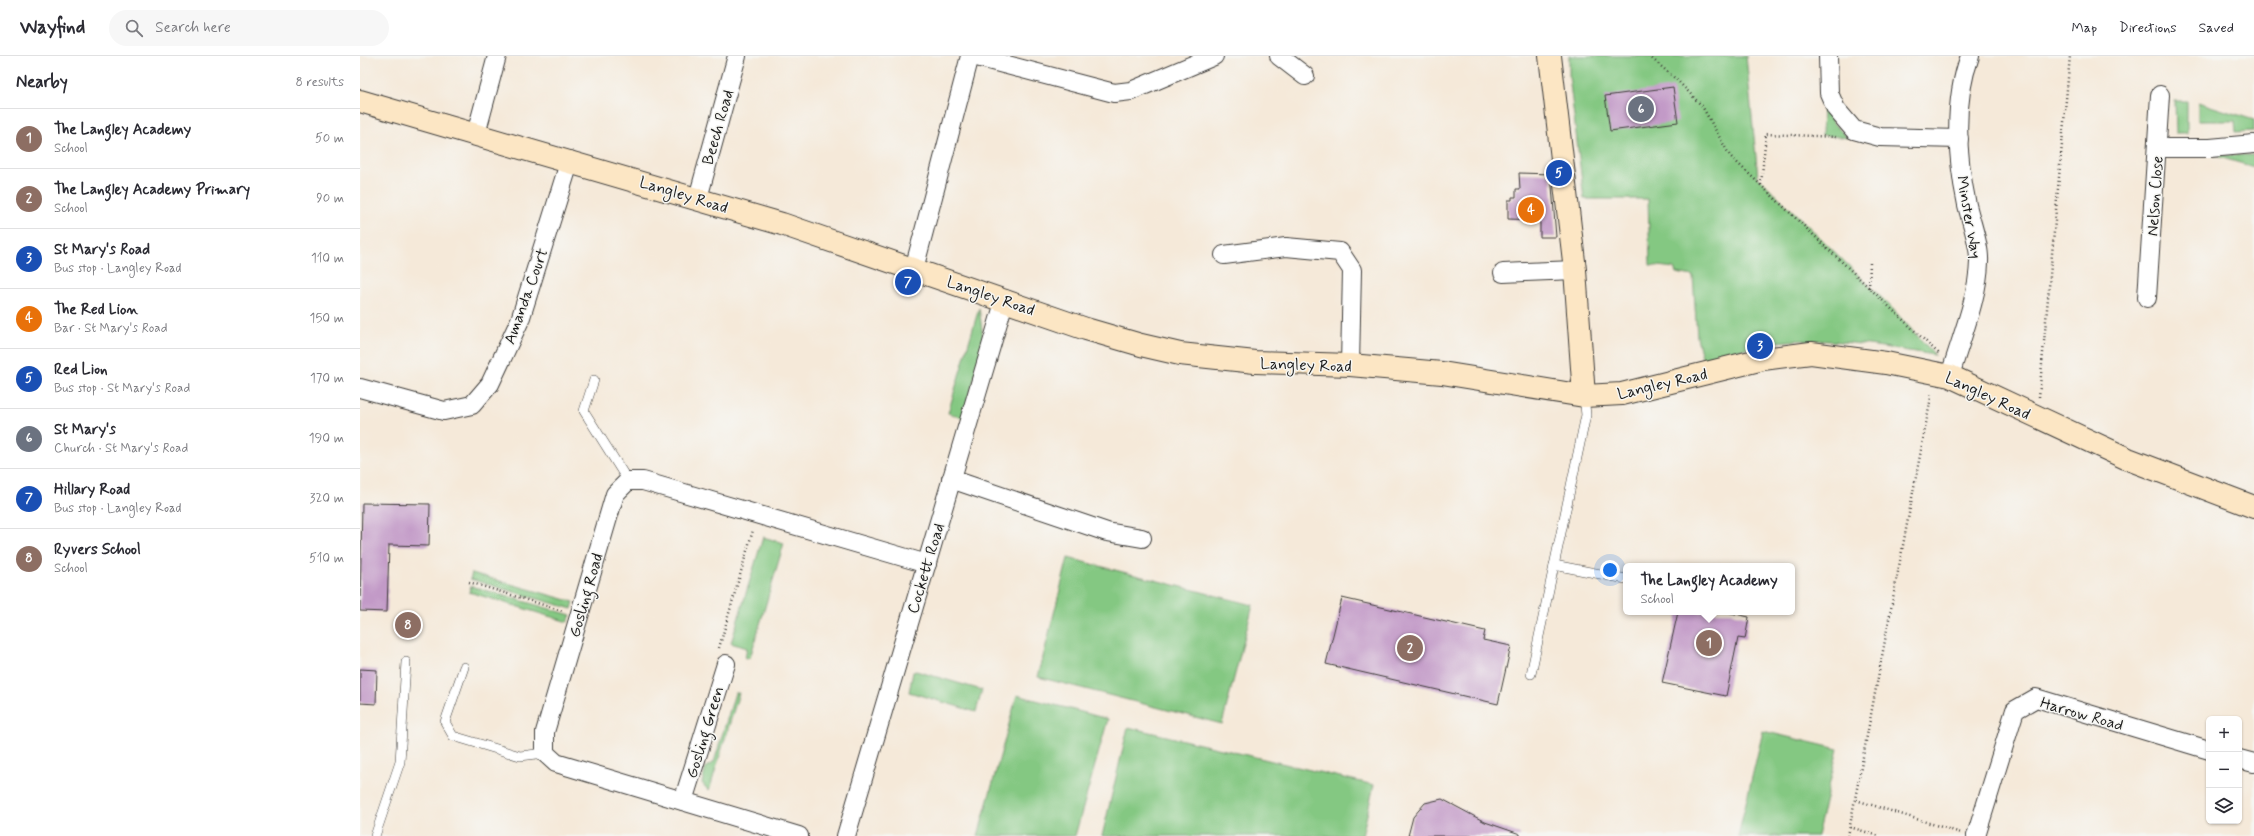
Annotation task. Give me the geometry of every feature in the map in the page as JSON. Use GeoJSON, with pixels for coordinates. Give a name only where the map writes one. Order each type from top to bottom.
{"type":"FeatureCollection","features":[{"type":"Feature","properties":{"kind":"street"},"geometry":{"type":"LineString","coordinates":[[476,134],[498,56]]}},
{"type":"Feature","properties":{"kind":"street","name":"Beech Road"},"geometry":{"type":"LineString","coordinates":[[698,198],[737,56]]}},
{"type":"Feature","properties":{"kind":"street"},"geometry":{"type":"LineString","coordinates":[[914,269],[972,56],[1114,93],[1132,91],[1214,56]]}},
{"type":"Feature","properties":{"kind":"street"},"geometry":{"type":"LineString","coordinates":[[1280,56],[1305,76]]}},
{"type":"Feature","properties":{"kind":"street"},"geometry":{"type":"LineString","coordinates":[[1550,56],[1575,270],[1584,396]]}},
{"type":"Feature","properties":{"kind":"street"},"geometry":{"type":"LineString","coordinates":[[1828,56],[1829,93],[1836,109],[1854,130],[1880,137],[1959,139]]}},
{"type":"Feature","properties":{"kind":"street","name":"Minster Way"},"geometry":{"type":"LineString","coordinates":[[1943,373],[1977,285],[1980,260],[1961,178],[1959,139],[1960,104],[1970,56]]}},
{"type":"Feature","properties":{"kind":"street","name":"Nelson Close"},"geometry":{"type":"LineString","coordinates":[[2147,298],[2160,95]]}},
{"type":"Feature","properties":{"kind":"street","name":"Langley Road"},"geometry":{"type":"LineString","coordinates":[[360,101],[570,160],[698,198],[782,224],[1005,299],[1086,329],[1141,345],[1180,354],[1254,362],[1350,365],[1442,373],[1584,396],[1622,394],[1763,359],[1811,353],[1852,357],[1943,373],[2128,459],[2254,507]]}},
{"type":"Feature","properties":{"kind":"street"},"geometry":{"type":"LineString","coordinates":[[2157,148],[2210,148],[2254,144]]}},
{"type":"Feature","properties":{"kind":"street","name":"Amanda Court"},"geometry":{"type":"LineString","coordinates":[[360,388],[444,411],[472,404],[490,384],[520,320],[570,160]]}},
{"type":"Feature","properties":{"kind":"street"},"geometry":{"type":"LineString","coordinates":[[1224,255],[1286,247],[1340,252],[1352,270],[1350,365]]}},
{"type":"Feature","properties":{"kind":"street"},"geometry":{"type":"LineString","coordinates":[[1503,273],[1575,270]]}},
{"type":"Feature","properties":{"kind":"street","name":"Cockett Road"},"geometry":{"type":"LineString","coordinates":[[846,836],[1005,299]]}},
{"type":"Feature","properties":{"kind":"street"},"geometry":{"type":"LineString","coordinates":[[951,479],[1107,532],[1142,538]]}},
{"type":"Feature","properties":{"kind":"street"},"geometry":{"type":"LineString","coordinates":[[628,481],[643,481],[927,564]]}},
{"type":"Feature","properties":{"kind":"street","name":"Gosling Road"},"geometry":{"type":"LineString","coordinates":[[545,753],[545,732],[615,494],[628,481]]}},
{"type":"Feature","properties":{"kind":"street","name":"Gosling Green"},"geometry":{"type":"LineString","coordinates":[[683,801],[726,664]]}},
{"type":"Feature","properties":{"kind":"street","name":"Harrow Road"},"geometry":{"type":"LineString","coordinates":[[1976,836],[2015,710],[2036,698],[2206,749]]}},
{"type":"Feature","properties":{"kind":"street"},"geometry":{"type":"LineString","coordinates":[[545,753],[556,763],[799,836]]}},
{"type":"Feature","properties":{"kind":"street"},"geometry":{"type":"LineString","coordinates":[[2242,760],[2254,763]]}},
{"type":"Feature","properties":{"kind":"lane"},"geometry":{"type":"LineString","coordinates":[[594,380],[584,411],[628,481]]}},
{"type":"Feature","properties":{"kind":"lane"},"geometry":{"type":"LineString","coordinates":[[1531,674],[1586,415],[1584,396]]}},
{"type":"Feature","properties":{"kind":"lane"},"geometry":{"type":"LineString","coordinates":[[1554,565],[1623,578]]}},
{"type":"Feature","properties":{"kind":"lane"},"geometry":{"type":"LineString","coordinates":[[375,836],[400,762],[406,662]]}},
{"type":"Feature","properties":{"kind":"lane"},"geometry":{"type":"LineString","coordinates":[[464,667],[445,722],[453,736],[520,756],[545,753]]}},
{"type":"Feature","properties":{"kind":"path"},"geometry":{"type":"LineString","coordinates":[[1648,56],[1677,80],[1702,106],[1730,156],[1938,353],[1943,373],[1848,836]]}},
{"type":"Feature","properties":{"kind":"path"},"geometry":{"type":"LineString","coordinates":[[2037,417],[2070,56]]}},
{"type":"Feature","properties":{"kind":"path"},"geometry":{"type":"LineString","coordinates":[[1761,186],[1766,134],[1847,137],[1854,130]]}},
{"type":"Feature","properties":{"kind":"path"},"geometry":{"type":"LineString","coordinates":[[1869,288],[1870,263]]}},
{"type":"Feature","properties":{"kind":"path"},"geometry":{"type":"LineString","coordinates":[[726,664],[718,652],[758,514]]}},
{"type":"Feature","properties":{"kind":"path"},"geometry":{"type":"LineString","coordinates":[[469,582],[579,616]]}},
{"type":"Feature","properties":{"kind":"path"},"geometry":{"type":"LineString","coordinates":[[1856,800],[1969,836]]}},
{"type":"Feature","properties":{"kind":"path"},"geometry":{"type":"LineString","coordinates":[[1850,827],[1879,836]]}},
{"type":"Feature","properties":{"kind":"green space"},"geometry":{"type":"Polygon","coordinates":[[[1569,56],[1746,56],[1758,177],[1889,305],[1935,355],[1847,342],[1802,340],[1759,345],[1703,362],[1697,337],[1693,276],[1676,273],[1674,268],[1650,265],[1648,199],[1584,199],[1569,76],[1569,56]]]}},
{"type":"Feature","properties":{"kind":"green space"},"geometry":{"type":"Polygon","coordinates":[[[2175,101],[2187,101],[2187,133],[2176,133],[2175,101]]]}},
{"type":"Feature","properties":{"kind":"green space"},"geometry":{"type":"Polygon","coordinates":[[[2198,102],[2254,120],[2254,131],[2236,132],[2235,121],[2198,121],[2198,102]]]}},
{"type":"Feature","properties":{"kind":"green space"},"geometry":{"type":"Polygon","coordinates":[[[1823,105],[1833,123],[1848,138],[1822,135],[1823,105]]]}},
{"type":"Feature","properties":{"kind":"green space"},"geometry":{"type":"Polygon","coordinates":[[[2212,155],[2254,155],[2254,167],[2212,155]]]}},
{"type":"Feature","properties":{"kind":"green space"},"geometry":{"type":"Polygon","coordinates":[[[979,308],[984,344],[963,418],[948,413],[979,308]]]}},
{"type":"Feature","properties":{"kind":"green space"},"geometry":{"type":"Polygon","coordinates":[[[763,537],[784,543],[750,658],[745,658],[747,648],[731,643],[763,537]]]}},
{"type":"Feature","properties":{"kind":"green space"},"geometry":{"type":"Polygon","coordinates":[[[1068,558],[1253,605],[1222,724],[1038,677],[1068,558]]]}},
{"type":"Feature","properties":{"kind":"green space"},"geometry":{"type":"Polygon","coordinates":[[[472,573],[574,602],[572,609],[470,579],[472,573]]]}},
{"type":"Feature","properties":{"kind":"green space"},"geometry":{"type":"Polygon","coordinates":[[[471,586],[571,615],[568,622],[469,592],[471,586]]]}},
{"type":"Feature","properties":{"kind":"green space"},"geometry":{"type":"Polygon","coordinates":[[[916,671],[982,690],[976,712],[909,692],[913,672],[916,671]]]}},
{"type":"Feature","properties":{"kind":"green space"},"geometry":{"type":"Polygon","coordinates":[[[735,693],[739,693],[709,791],[702,783],[706,767],[714,762],[735,693]]]}},
{"type":"Feature","properties":{"kind":"green space"},"geometry":{"type":"Polygon","coordinates":[[[1017,695],[1108,719],[1075,836],[978,836],[1017,695]]]}},
{"type":"Feature","properties":{"kind":"green space"},"geometry":{"type":"Polygon","coordinates":[[[1128,727],[1374,785],[1362,836],[1102,836],[1128,727]]]}},
{"type":"Feature","properties":{"kind":"green space"},"geometry":{"type":"Polygon","coordinates":[[[1763,731],[1838,749],[1817,836],[1738,836],[1763,731]]]}},
{"type":"Feature","properties":{"kind":"building"},"geometry":{"type":"Polygon","coordinates":[[[1673,87],[1678,122],[1610,131],[1605,96],[1673,87]]]}},
{"type":"Feature","properties":{"kind":"building"},"geometry":{"type":"Polygon","coordinates":[[[1519,173],[1551,174],[1556,237],[1540,237],[1540,220],[1508,219],[1508,200],[1512,200],[1512,197],[1516,197],[1516,189],[1520,189],[1519,173]]]}},
{"type":"Feature","properties":{"kind":"building"},"geometry":{"type":"Polygon","coordinates":[[[362,503],[430,504],[429,546],[389,545],[387,612],[360,611],[362,503]]]}},
{"type":"Feature","properties":{"kind":"building"},"geometry":{"type":"Polygon","coordinates":[[[1342,598],[1485,631],[1483,640],[1511,646],[1498,704],[1326,664],[1342,598]]]}},
{"type":"Feature","properties":{"kind":"building"},"geometry":{"type":"Polygon","coordinates":[[[1677,615],[1740,615],[1749,617],[1745,639],[1738,638],[1726,696],[1662,683],[1677,615]]]}},
{"type":"Feature","properties":{"kind":"building"},"geometry":{"type":"Polygon","coordinates":[[[360,669],[377,670],[376,704],[360,703],[360,669]]]}},
{"type":"Feature","properties":{"kind":"building"},"geometry":{"type":"Polygon","coordinates":[[[1442,799],[1485,822],[1520,834],[1520,836],[1408,836],[1413,817],[1425,803],[1442,799]]]}},
{"type":"Feature","properties":{"kind":"place","name":"St Mary's"},"geometry":{"type":"Point","coordinates":[1641,109]}},
{"type":"Feature","properties":{"kind":"place","name":"Red Lion"},"geometry":{"type":"Point","coordinates":[1559,173]}},
{"type":"Feature","properties":{"kind":"place","name":"The Red Lion"},"geometry":{"type":"Point","coordinates":[1531,210]}},
{"type":"Feature","properties":{"kind":"place","name":"Hillary Road"},"geometry":{"type":"Point","coordinates":[908,282]}},
{"type":"Feature","properties":{"kind":"place","name":"St Mary's Road"},"geometry":{"type":"Point","coordinates":[1760,346]}},
{"type":"Feature","properties":{"kind":"place","name":"Ryvers School"},"geometry":{"type":"Point","coordinates":[408,625]}},
{"type":"Feature","properties":{"kind":"place","name":"The Langley Academy"},"geometry":{"type":"Point","coordinates":[1709,643]}},
{"type":"Feature","properties":{"kind":"place","name":"The Langley Academy Primary"},"geometry":{"type":"Point","coordinates":[1410,648]}}]}
